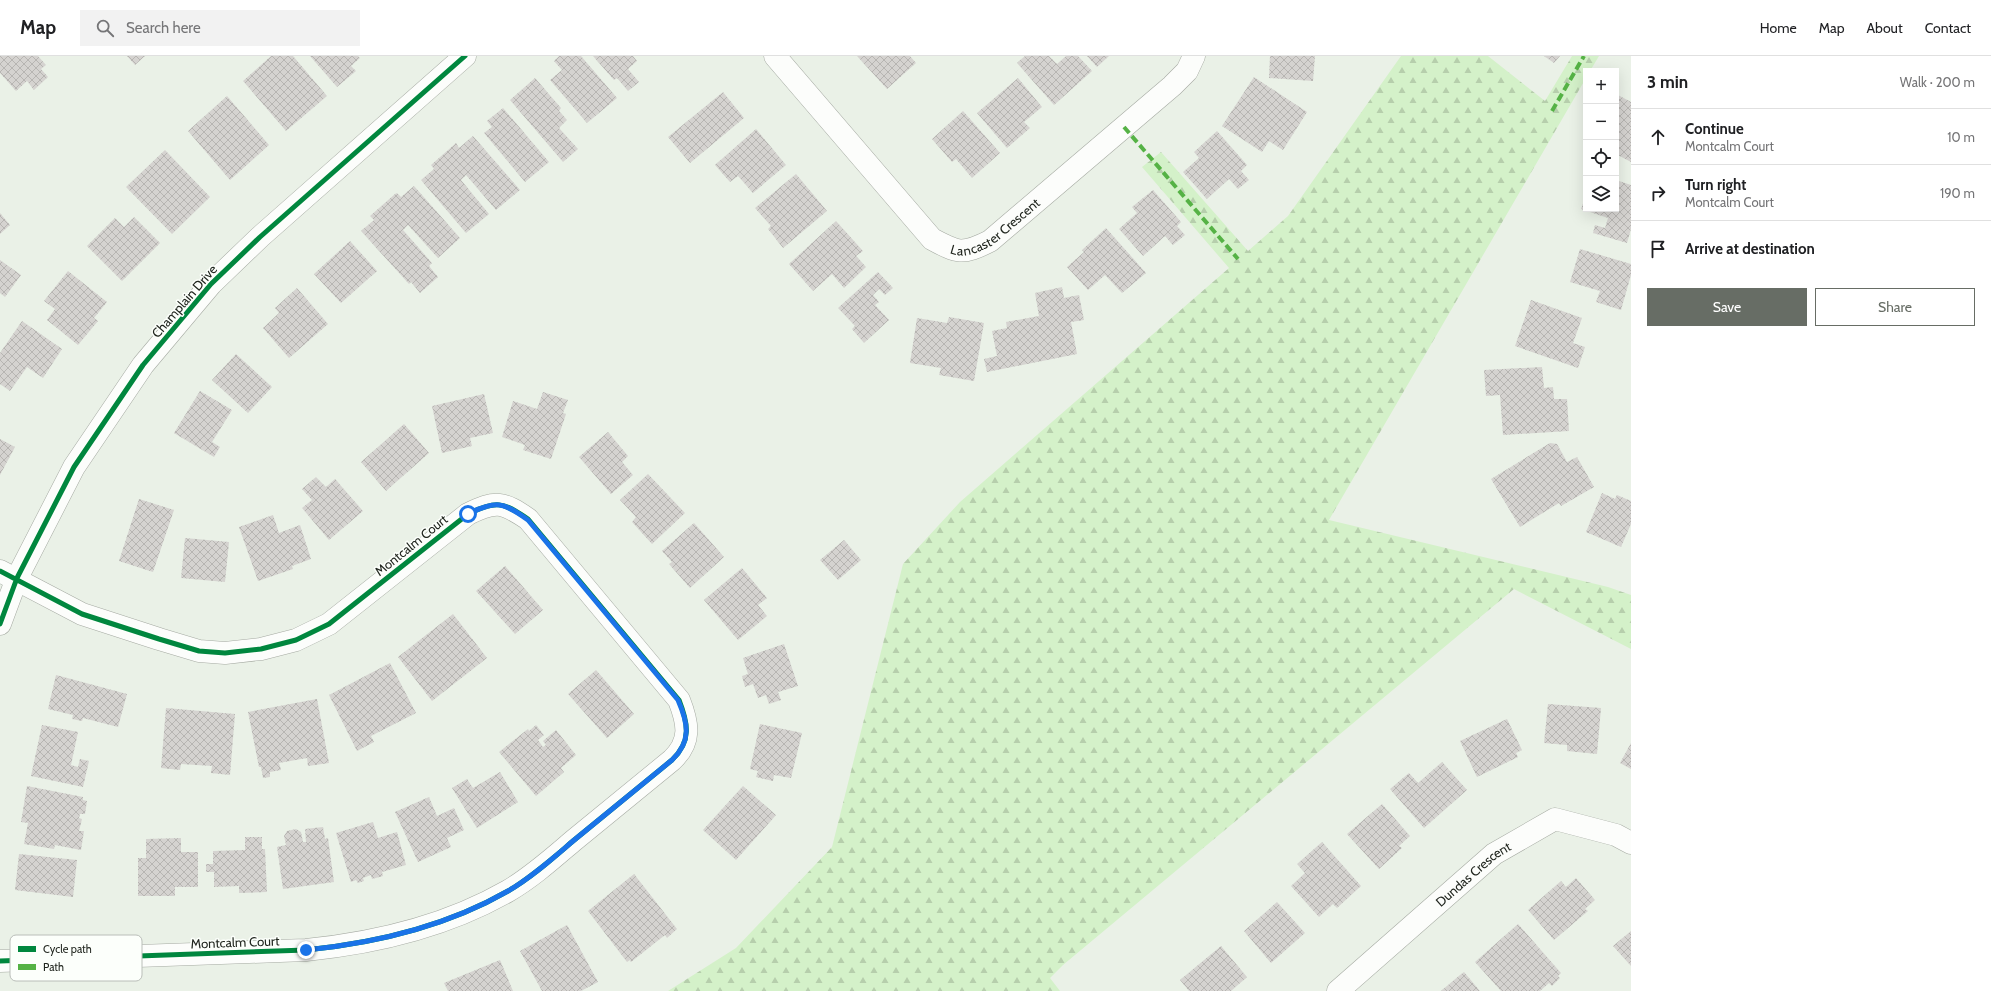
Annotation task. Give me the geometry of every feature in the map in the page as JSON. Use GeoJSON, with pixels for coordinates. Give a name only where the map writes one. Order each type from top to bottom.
{"type":"FeatureCollection","features":[{"type":"Feature","properties":{"kind":"street","name":"Champlain Drive"},"geometry":{"type":"LineString","coordinates":[[0,624],[8,575],[74,467],[143,365],[211,284],[260,236],[465,56]]}},
{"type":"Feature","properties":{"kind":"street","name":"Lancaster Crescent"},"geometry":{"type":"LineString","coordinates":[[775,56],[932,239],[953,250],[965,251],[990,241],[1130,122],[1187,71],[1194,56]]}},
{"type":"Feature","properties":{"kind":"street","name":"Montcalm Court"},"geometry":{"type":"LineString","coordinates":[[8,575],[82,614],[199,651],[225,653],[261,649],[296,640],[330,624],[468,514],[486,505],[509,506],[528,520],[678,700],[687,719],[686,736],[677,755],[672,760],[536,871],[510,890],[452,918],[412,931],[327,948],[142,956]]}},
{"type":"Feature","properties":{"kind":"street","name":"Dundas Crescent"},"geometry":{"type":"LineString","coordinates":[[1338,991],[1494,854],[1555,819],[1616,835],[1631,843]]}},
{"type":"Feature","properties":{"kind":"street","name":"Montcalm Court"},"geometry":{"type":"LineString","coordinates":[[0,961],[10,961]]}},
{"type":"Feature","properties":{"kind":"green space"},"geometry":{"type":"Polygon","coordinates":[[[1401,56],[1488,56],[1545,101],[1572,56],[1599,56],[1592,68],[1583,68],[1583,83],[1329,520],[1608,587],[1631,595],[1631,649],[1514,589],[1063,965],[1050,978],[1060,991],[668,991],[736,948],[832,847],[903,564],[960,502],[1229,268],[1142,167],[1161,152],[1248,251],[1288,216],[1401,56]]]}},
{"type":"Feature","properties":{"kind":"building"},"geometry":{"type":"Polygon","coordinates":[[[0,56],[38,56],[46,65],[41,69],[48,77],[34,90],[27,81],[16,91],[0,73],[0,56]]]}},
{"type":"Feature","properties":{"kind":"building"},"geometry":{"type":"Polygon","coordinates":[[[127,56],[145,56],[135,65],[127,56]]]}},
{"type":"Feature","properties":{"kind":"building"},"geometry":{"type":"Polygon","coordinates":[[[271,56],[293,56],[327,96],[286,131],[243,81],[271,56]]]}},
{"type":"Feature","properties":{"kind":"building"},"geometry":{"type":"Polygon","coordinates":[[[310,56],[358,56],[360,58],[351,66],[356,71],[337,87],[310,56]]]}},
{"type":"Feature","properties":{"kind":"building"},"geometry":{"type":"Polygon","coordinates":[[[559,56],[581,56],[617,98],[587,123],[550,80],[562,70],[554,61],[559,56]]]}},
{"type":"Feature","properties":{"kind":"building"},"geometry":{"type":"Polygon","coordinates":[[[593,56],[633,56],[637,61],[628,69],[639,82],[628,91],[617,78],[614,80],[593,56]]]}},
{"type":"Feature","properties":{"kind":"building"},"geometry":{"type":"Polygon","coordinates":[[[857,56],[910,56],[916,63],[887,89],[857,56]]]}},
{"type":"Feature","properties":{"kind":"building"},"geometry":{"type":"Polygon","coordinates":[[[1025,56],[1049,56],[1057,64],[1066,56],[1078,56],[1092,71],[1054,105],[1017,63],[1025,56]]]}},
{"type":"Feature","properties":{"kind":"building"},"geometry":{"type":"Polygon","coordinates":[[[1087,56],[1109,56],[1097,67],[1087,56]]]}},
{"type":"Feature","properties":{"kind":"building"},"geometry":{"type":"Polygon","coordinates":[[[1270,56],[1315,56],[1313,81],[1269,78],[1270,56]]]}},
{"type":"Feature","properties":{"kind":"building"},"geometry":{"type":"Polygon","coordinates":[[[1544,56],[1560,56],[1554,63],[1544,56]]]}},
{"type":"Feature","properties":{"kind":"building"},"geometry":{"type":"Polygon","coordinates":[[[1254,77],[1307,112],[1283,150],[1269,141],[1262,152],[1222,126],[1254,77]]]}},
{"type":"Feature","properties":{"kind":"building"},"geometry":{"type":"Polygon","coordinates":[[[535,78],[561,108],[559,111],[567,120],[559,128],[578,149],[563,162],[510,100],[535,78]]]}},
{"type":"Feature","properties":{"kind":"building"},"geometry":{"type":"Polygon","coordinates":[[[1018,78],[1042,107],[1024,122],[1030,128],[1007,148],[977,113],[1018,78]]]}},
{"type":"Feature","properties":{"kind":"building"},"geometry":{"type":"Polygon","coordinates":[[[723,92],[744,118],[690,163],[668,137],[723,92]]]}},
{"type":"Feature","properties":{"kind":"building"},"geometry":{"type":"Polygon","coordinates":[[[227,96],[269,145],[230,180],[188,131],[227,96]]]}},
{"type":"Feature","properties":{"kind":"building"},"geometry":{"type":"Polygon","coordinates":[[[1619,96],[1631,102],[1631,162],[1619,156],[1619,96]]]}},
{"type":"Feature","properties":{"kind":"building"},"geometry":{"type":"Polygon","coordinates":[[[503,108],[549,162],[525,182],[484,133],[492,127],[487,121],[503,108]]]}},
{"type":"Feature","properties":{"kind":"building"},"geometry":{"type":"Polygon","coordinates":[[[963,111],[1000,153],[972,178],[956,159],[952,162],[932,139],[963,111]]]}},
{"type":"Feature","properties":{"kind":"building"},"geometry":{"type":"Polygon","coordinates":[[[756,129],[786,165],[753,193],[738,176],[730,182],[715,165],[756,129]]]}},
{"type":"Feature","properties":{"kind":"building"},"geometry":{"type":"Polygon","coordinates":[[[1217,131],[1247,165],[1241,171],[1249,180],[1238,189],[1229,179],[1207,199],[1183,172],[1199,158],[1194,152],[1217,131]]]}},
{"type":"Feature","properties":{"kind":"building"},"geometry":{"type":"Polygon","coordinates":[[[473,136],[520,190],[496,210],[466,175],[461,180],[489,214],[466,233],[421,180],[434,169],[431,165],[456,143],[459,148],[473,136]]]}},
{"type":"Feature","properties":{"kind":"building"},"geometry":{"type":"Polygon","coordinates":[[[165,150],[210,197],[172,234],[126,187],[165,150]]]}},
{"type":"Feature","properties":{"kind":"building"},"geometry":{"type":"Polygon","coordinates":[[[796,174],[827,211],[783,248],[768,229],[771,226],[755,208],[796,174]]]}},
{"type":"Feature","properties":{"kind":"building"},"geometry":{"type":"Polygon","coordinates":[[[1619,181],[1631,185],[1631,229],[1627,243],[1593,233],[1595,225],[1605,228],[1608,218],[1590,212],[1619,212],[1619,181]]]}},
{"type":"Feature","properties":{"kind":"building"},"geometry":{"type":"Polygon","coordinates":[[[414,186],[460,238],[438,258],[408,225],[403,230],[432,263],[429,266],[438,277],[420,293],[411,282],[409,284],[361,231],[374,220],[370,216],[395,194],[397,193],[401,197],[414,186]]]}},
{"type":"Feature","properties":{"kind":"building"},"geometry":{"type":"Polygon","coordinates":[[[1153,190],[1181,222],[1177,226],[1185,235],[1173,245],[1165,236],[1143,256],[1119,229],[1137,213],[1132,207],[1153,190]]]}},
{"type":"Feature","properties":{"kind":"building"},"geometry":{"type":"Polygon","coordinates":[[[0,213],[10,225],[0,234],[0,213]]]}},
{"type":"Feature","properties":{"kind":"building"},"geometry":{"type":"Polygon","coordinates":[[[134,217],[160,243],[122,281],[87,246],[115,218],[124,227],[134,217]]]}},
{"type":"Feature","properties":{"kind":"building"},"geometry":{"type":"Polygon","coordinates":[[[836,221],[863,251],[856,256],[866,267],[844,288],[832,274],[813,291],[789,264],[836,221]]]}},
{"type":"Feature","properties":{"kind":"building"},"geometry":{"type":"Polygon","coordinates":[[[1106,228],[1146,273],[1122,293],[1105,275],[1088,290],[1067,267],[1084,252],[1082,250],[1106,228]]]}},
{"type":"Feature","properties":{"kind":"building"},"geometry":{"type":"Polygon","coordinates":[[[350,241],[377,271],[341,303],[314,274],[350,241]]]}},
{"type":"Feature","properties":{"kind":"building"},"geometry":{"type":"Polygon","coordinates":[[[1580,249],[1631,264],[1631,275],[1621,310],[1596,302],[1600,291],[1570,282],[1580,249]]]}},
{"type":"Feature","properties":{"kind":"building"},"geometry":{"type":"Polygon","coordinates":[[[0,260],[21,275],[5,297],[0,293],[0,260]]]}},
{"type":"Feature","properties":{"kind":"building"},"geometry":{"type":"Polygon","coordinates":[[[68,271],[107,302],[94,318],[98,321],[78,345],[47,320],[55,309],[44,301],[68,271]]]}},
{"type":"Feature","properties":{"kind":"building"},"geometry":{"type":"Polygon","coordinates":[[[878,272],[893,288],[885,295],[879,289],[873,295],[879,302],[875,305],[889,320],[864,343],[852,329],[855,326],[838,308],[878,272]]]}},
{"type":"Feature","properties":{"kind":"building"},"geometry":{"type":"Polygon","coordinates":[[[1062,287],[1064,298],[1079,295],[1084,320],[1071,322],[1077,354],[987,372],[984,359],[997,356],[992,331],[1007,328],[1006,322],[1039,316],[1035,293],[1062,287]]]}},
{"type":"Feature","properties":{"kind":"building"},"geometry":{"type":"Polygon","coordinates":[[[297,288],[328,324],[289,358],[263,328],[279,313],[275,308],[297,288]]]}},
{"type":"Feature","properties":{"kind":"building"},"geometry":{"type":"Polygon","coordinates":[[[1531,300],[1582,318],[1573,343],[1585,347],[1578,368],[1515,346],[1531,300]]]}},
{"type":"Feature","properties":{"kind":"building"},"geometry":{"type":"Polygon","coordinates":[[[949,317],[984,323],[974,381],[939,375],[941,368],[910,363],[917,318],[947,323],[949,317]]]}},
{"type":"Feature","properties":{"kind":"building"},"geometry":{"type":"Polygon","coordinates":[[[22,321],[62,349],[43,378],[27,367],[10,391],[0,384],[0,353],[22,321]]]}},
{"type":"Feature","properties":{"kind":"building"},"geometry":{"type":"Polygon","coordinates":[[[236,354],[272,387],[248,413],[212,380],[236,354]]]}},
{"type":"Feature","properties":{"kind":"building"},"geometry":{"type":"Polygon","coordinates":[[[1542,367],[1544,388],[1553,387],[1554,399],[1567,399],[1569,431],[1503,435],[1500,395],[1486,396],[1484,370],[1542,367]]]}},
{"type":"Feature","properties":{"kind":"building"},"geometry":{"type":"Polygon","coordinates":[[[200,391],[232,410],[212,442],[220,447],[214,457],[174,433],[200,391]]]}},
{"type":"Feature","properties":{"kind":"building"},"geometry":{"type":"Polygon","coordinates":[[[543,392],[568,400],[563,413],[566,414],[551,459],[523,450],[525,445],[502,437],[513,401],[537,409],[543,392]]]}},
{"type":"Feature","properties":{"kind":"building"},"geometry":{"type":"Polygon","coordinates":[[[484,394],[493,433],[470,438],[472,446],[442,453],[432,406],[484,394]]]}},
{"type":"Feature","properties":{"kind":"building"},"geometry":{"type":"Polygon","coordinates":[[[404,424],[429,453],[386,491],[361,462],[404,424]]]}},
{"type":"Feature","properties":{"kind":"building"},"geometry":{"type":"Polygon","coordinates":[[[608,432],[628,456],[622,462],[633,475],[611,494],[579,457],[608,432]]]}},
{"type":"Feature","properties":{"kind":"building"},"geometry":{"type":"Polygon","coordinates":[[[0,439],[15,447],[0,475],[0,439]]]}},
{"type":"Feature","properties":{"kind":"building"},"geometry":{"type":"Polygon","coordinates":[[[1550,443],[1557,444],[1567,462],[1577,457],[1594,487],[1561,506],[1559,503],[1520,527],[1491,479],[1550,443]]]}},
{"type":"Feature","properties":{"kind":"building"},"geometry":{"type":"Polygon","coordinates":[[[648,474],[685,513],[652,544],[632,522],[636,517],[620,500],[648,474]]]}},
{"type":"Feature","properties":{"kind":"building"},"geometry":{"type":"Polygon","coordinates":[[[316,477],[326,487],[335,479],[363,511],[329,540],[302,508],[312,500],[302,489],[316,477]]]}},
{"type":"Feature","properties":{"kind":"building"},"geometry":{"type":"Polygon","coordinates":[[[1602,493],[1615,499],[1617,495],[1631,501],[1631,524],[1621,547],[1586,532],[1602,493]]]}},
{"type":"Feature","properties":{"kind":"building"},"geometry":{"type":"Polygon","coordinates":[[[139,499],[174,510],[153,572],[119,561],[139,499]]]}},
{"type":"Feature","properties":{"kind":"building"},"geometry":{"type":"Polygon","coordinates":[[[273,515],[279,533],[300,525],[311,559],[292,566],[293,569],[258,581],[239,527],[273,515]]]}},
{"type":"Feature","properties":{"kind":"building"},"geometry":{"type":"Polygon","coordinates":[[[694,523],[724,557],[690,588],[669,564],[672,562],[662,551],[694,523]]]}},
{"type":"Feature","properties":{"kind":"building"},"geometry":{"type":"Polygon","coordinates":[[[185,538],[229,542],[225,582],[181,578],[185,538]]]}},
{"type":"Feature","properties":{"kind":"building"},"geometry":{"type":"Polygon","coordinates":[[[844,540],[861,560],[838,580],[820,560],[844,540]]]}},
{"type":"Feature","properties":{"kind":"building"},"geometry":{"type":"Polygon","coordinates":[[[505,566],[543,610],[515,634],[476,591],[505,566]]]}},
{"type":"Feature","properties":{"kind":"building"},"geometry":{"type":"Polygon","coordinates":[[[742,568],[767,598],[758,605],[767,616],[738,640],[704,600],[742,568]]]}},
{"type":"Feature","properties":{"kind":"building"},"geometry":{"type":"Polygon","coordinates":[[[453,614],[487,658],[432,701],[398,657],[453,614]]]}},
{"type":"Feature","properties":{"kind":"building"},"geometry":{"type":"Polygon","coordinates":[[[784,644],[798,686],[778,692],[781,700],[769,704],[766,695],[758,698],[753,684],[745,687],[742,676],[748,674],[743,658],[784,644]]]}},
{"type":"Feature","properties":{"kind":"building"},"geometry":{"type":"Polygon","coordinates":[[[390,663],[416,713],[371,736],[374,742],[357,751],[329,695],[390,663]]]}},
{"type":"Feature","properties":{"kind":"building"},"geometry":{"type":"Polygon","coordinates":[[[596,670],[634,714],[607,738],[568,694],[596,670]]]}},
{"type":"Feature","properties":{"kind":"building"},"geometry":{"type":"Polygon","coordinates":[[[56,675],[127,694],[118,727],[83,718],[82,721],[72,719],[73,715],[48,709],[56,675]]]}},
{"type":"Feature","properties":{"kind":"building"},"geometry":{"type":"Polygon","coordinates":[[[317,699],[329,763],[308,766],[307,758],[279,763],[281,770],[270,772],[270,777],[263,778],[261,767],[259,767],[248,712],[317,699]]]}},
{"type":"Feature","properties":{"kind":"building"},"geometry":{"type":"Polygon","coordinates":[[[1548,704],[1601,708],[1597,754],[1567,751],[1567,745],[1544,743],[1548,704]]]}},
{"type":"Feature","properties":{"kind":"building"},"geometry":{"type":"Polygon","coordinates":[[[166,708],[235,714],[230,775],[211,773],[212,766],[181,764],[180,770],[161,768],[166,708]]]}},
{"type":"Feature","properties":{"kind":"building"},"geometry":{"type":"Polygon","coordinates":[[[1507,719],[1522,750],[1516,753],[1518,757],[1477,777],[1460,741],[1507,719]]]}},
{"type":"Feature","properties":{"kind":"building"},"geometry":{"type":"Polygon","coordinates":[[[760,724],[802,733],[791,778],[774,775],[773,781],[756,777],[758,771],[750,769],[760,724]]]}},
{"type":"Feature","properties":{"kind":"building"},"geometry":{"type":"Polygon","coordinates":[[[42,725],[78,732],[71,765],[78,767],[80,759],[89,761],[83,787],[31,776],[42,725]]]}},
{"type":"Feature","properties":{"kind":"building"},"geometry":{"type":"Polygon","coordinates":[[[536,725],[544,735],[538,740],[543,747],[546,745],[543,741],[556,730],[576,755],[561,768],[564,772],[536,796],[499,752],[528,729],[529,731],[536,725]]]}},
{"type":"Feature","properties":{"kind":"building"},"geometry":{"type":"Polygon","coordinates":[[[1631,743],[1631,769],[1620,763],[1631,743]]]}},
{"type":"Feature","properties":{"kind":"building"},"geometry":{"type":"Polygon","coordinates":[[[1442,762],[1467,790],[1424,828],[1390,789],[1409,773],[1418,783],[1442,762]]]}},
{"type":"Feature","properties":{"kind":"building"},"geometry":{"type":"Polygon","coordinates":[[[500,772],[518,802],[477,828],[452,788],[467,779],[473,788],[500,772]]]}},
{"type":"Feature","properties":{"kind":"building"},"geometry":{"type":"Polygon","coordinates":[[[27,786],[83,797],[83,800],[87,801],[85,814],[80,814],[79,818],[82,819],[79,831],[84,831],[81,850],[55,845],[54,849],[24,844],[28,823],[21,822],[27,786]]]}},
{"type":"Feature","properties":{"kind":"building"},"geometry":{"type":"Polygon","coordinates":[[[743,786],[776,815],[736,860],[703,830],[743,786]]]}},
{"type":"Feature","properties":{"kind":"building"},"geometry":{"type":"Polygon","coordinates":[[[429,797],[437,816],[454,808],[464,830],[447,838],[451,847],[418,862],[395,812],[429,797]]]}},
{"type":"Feature","properties":{"kind":"building"},"geometry":{"type":"Polygon","coordinates":[[[1382,804],[1410,836],[1399,846],[1402,848],[1379,869],[1347,834],[1382,804]]]}},
{"type":"Feature","properties":{"kind":"building"},"geometry":{"type":"Polygon","coordinates":[[[373,822],[378,838],[397,832],[406,865],[382,872],[383,876],[372,879],[371,875],[363,878],[364,881],[358,883],[356,880],[351,882],[336,833],[373,822]]]}},
{"type":"Feature","properties":{"kind":"building"},"geometry":{"type":"Polygon","coordinates":[[[323,827],[325,839],[328,838],[334,882],[283,889],[277,847],[286,845],[284,836],[287,831],[296,829],[301,832],[303,842],[306,842],[305,829],[323,827]]]}},
{"type":"Feature","properties":{"kind":"building"},"geometry":{"type":"Polygon","coordinates":[[[245,837],[262,837],[262,849],[265,849],[267,892],[239,893],[239,886],[214,887],[214,872],[206,872],[206,864],[213,864],[213,851],[245,850],[245,837]]]}},
{"type":"Feature","properties":{"kind":"building"},"geometry":{"type":"Polygon","coordinates":[[[181,838],[181,852],[198,852],[198,887],[175,887],[175,896],[138,896],[138,858],[146,858],[146,839],[181,838]]]}},
{"type":"Feature","properties":{"kind":"building"},"geometry":{"type":"Polygon","coordinates":[[[1322,842],[1361,886],[1337,908],[1333,904],[1319,917],[1291,886],[1305,873],[1297,864],[1322,842]]]}},
{"type":"Feature","properties":{"kind":"building"},"geometry":{"type":"Polygon","coordinates":[[[19,854],[77,860],[73,897],[15,890],[19,854]]]}},
{"type":"Feature","properties":{"kind":"building"},"geometry":{"type":"Polygon","coordinates":[[[634,874],[677,929],[667,938],[665,935],[631,962],[630,960],[627,962],[588,911],[634,874]]]}},
{"type":"Feature","properties":{"kind":"building"},"geometry":{"type":"Polygon","coordinates":[[[1576,878],[1595,900],[1585,909],[1588,911],[1554,940],[1528,910],[1561,881],[1566,887],[1576,878]]]}},
{"type":"Feature","properties":{"kind":"building"},"geometry":{"type":"Polygon","coordinates":[[[1277,902],[1305,933],[1271,963],[1244,931],[1277,902]]]}},
{"type":"Feature","properties":{"kind":"building"},"geometry":{"type":"Polygon","coordinates":[[[1518,924],[1561,973],[1558,976],[1560,978],[1552,986],[1549,983],[1540,991],[1501,991],[1475,962],[1518,924]]]}},
{"type":"Feature","properties":{"kind":"building"},"geometry":{"type":"Polygon","coordinates":[[[567,925],[598,982],[581,991],[542,991],[520,951],[567,925]]]}},
{"type":"Feature","properties":{"kind":"building"},"geometry":{"type":"Polygon","coordinates":[[[1631,931],[1631,966],[1613,946],[1631,931]]]}},
{"type":"Feature","properties":{"kind":"building"},"geometry":{"type":"Polygon","coordinates":[[[1221,946],[1247,977],[1231,991],[1189,991],[1180,980],[1221,946]]]}},
{"type":"Feature","properties":{"kind":"building"},"geometry":{"type":"Polygon","coordinates":[[[500,960],[513,991],[448,991],[444,983],[500,960]]]}},
{"type":"Feature","properties":{"kind":"building"},"geometry":{"type":"Polygon","coordinates":[[[1464,972],[1480,991],[1441,991],[1460,975],[1464,972]]]}},
{"type":"Feature","properties":{"kind":"marked path"},"geometry":{"type":"LineString","coordinates":[[1552,111],[1584,56]]}},
{"type":"Feature","properties":{"kind":"marked path"},"geometry":{"type":"LineString","coordinates":[[1124,127],[1238,259]]}},
{"type":"Feature","properties":{"kind":"cycle path"},"geometry":{"type":"LineString","coordinates":[[0,624],[17,578],[74,467],[143,365],[211,284],[260,237],[465,56]]}},
{"type":"Feature","properties":{"kind":"cycle path"},"geometry":{"type":"LineString","coordinates":[[0,571],[82,614],[199,651],[225,653],[261,649],[296,640],[329,624],[468,514],[486,506],[505,506],[528,519],[679,700],[685,716],[686,732],[683,746],[672,760],[534,874],[508,891],[461,914],[410,931],[359,943],[332,947],[306,950],[142,956]]}},
{"type":"Feature","properties":{"kind":"cycle path"},"geometry":{"type":"LineString","coordinates":[[0,961],[10,961]]}},
{"type":"Feature","properties":{"kind":"route"},"geometry":{"type":"LineString","coordinates":[[306,950],[327,948],[412,931],[452,918],[482,905],[510,890],[536,871],[672,760],[677,755],[686,736],[687,719],[678,700],[528,520],[509,506],[486,505],[468,514]]}}]}
